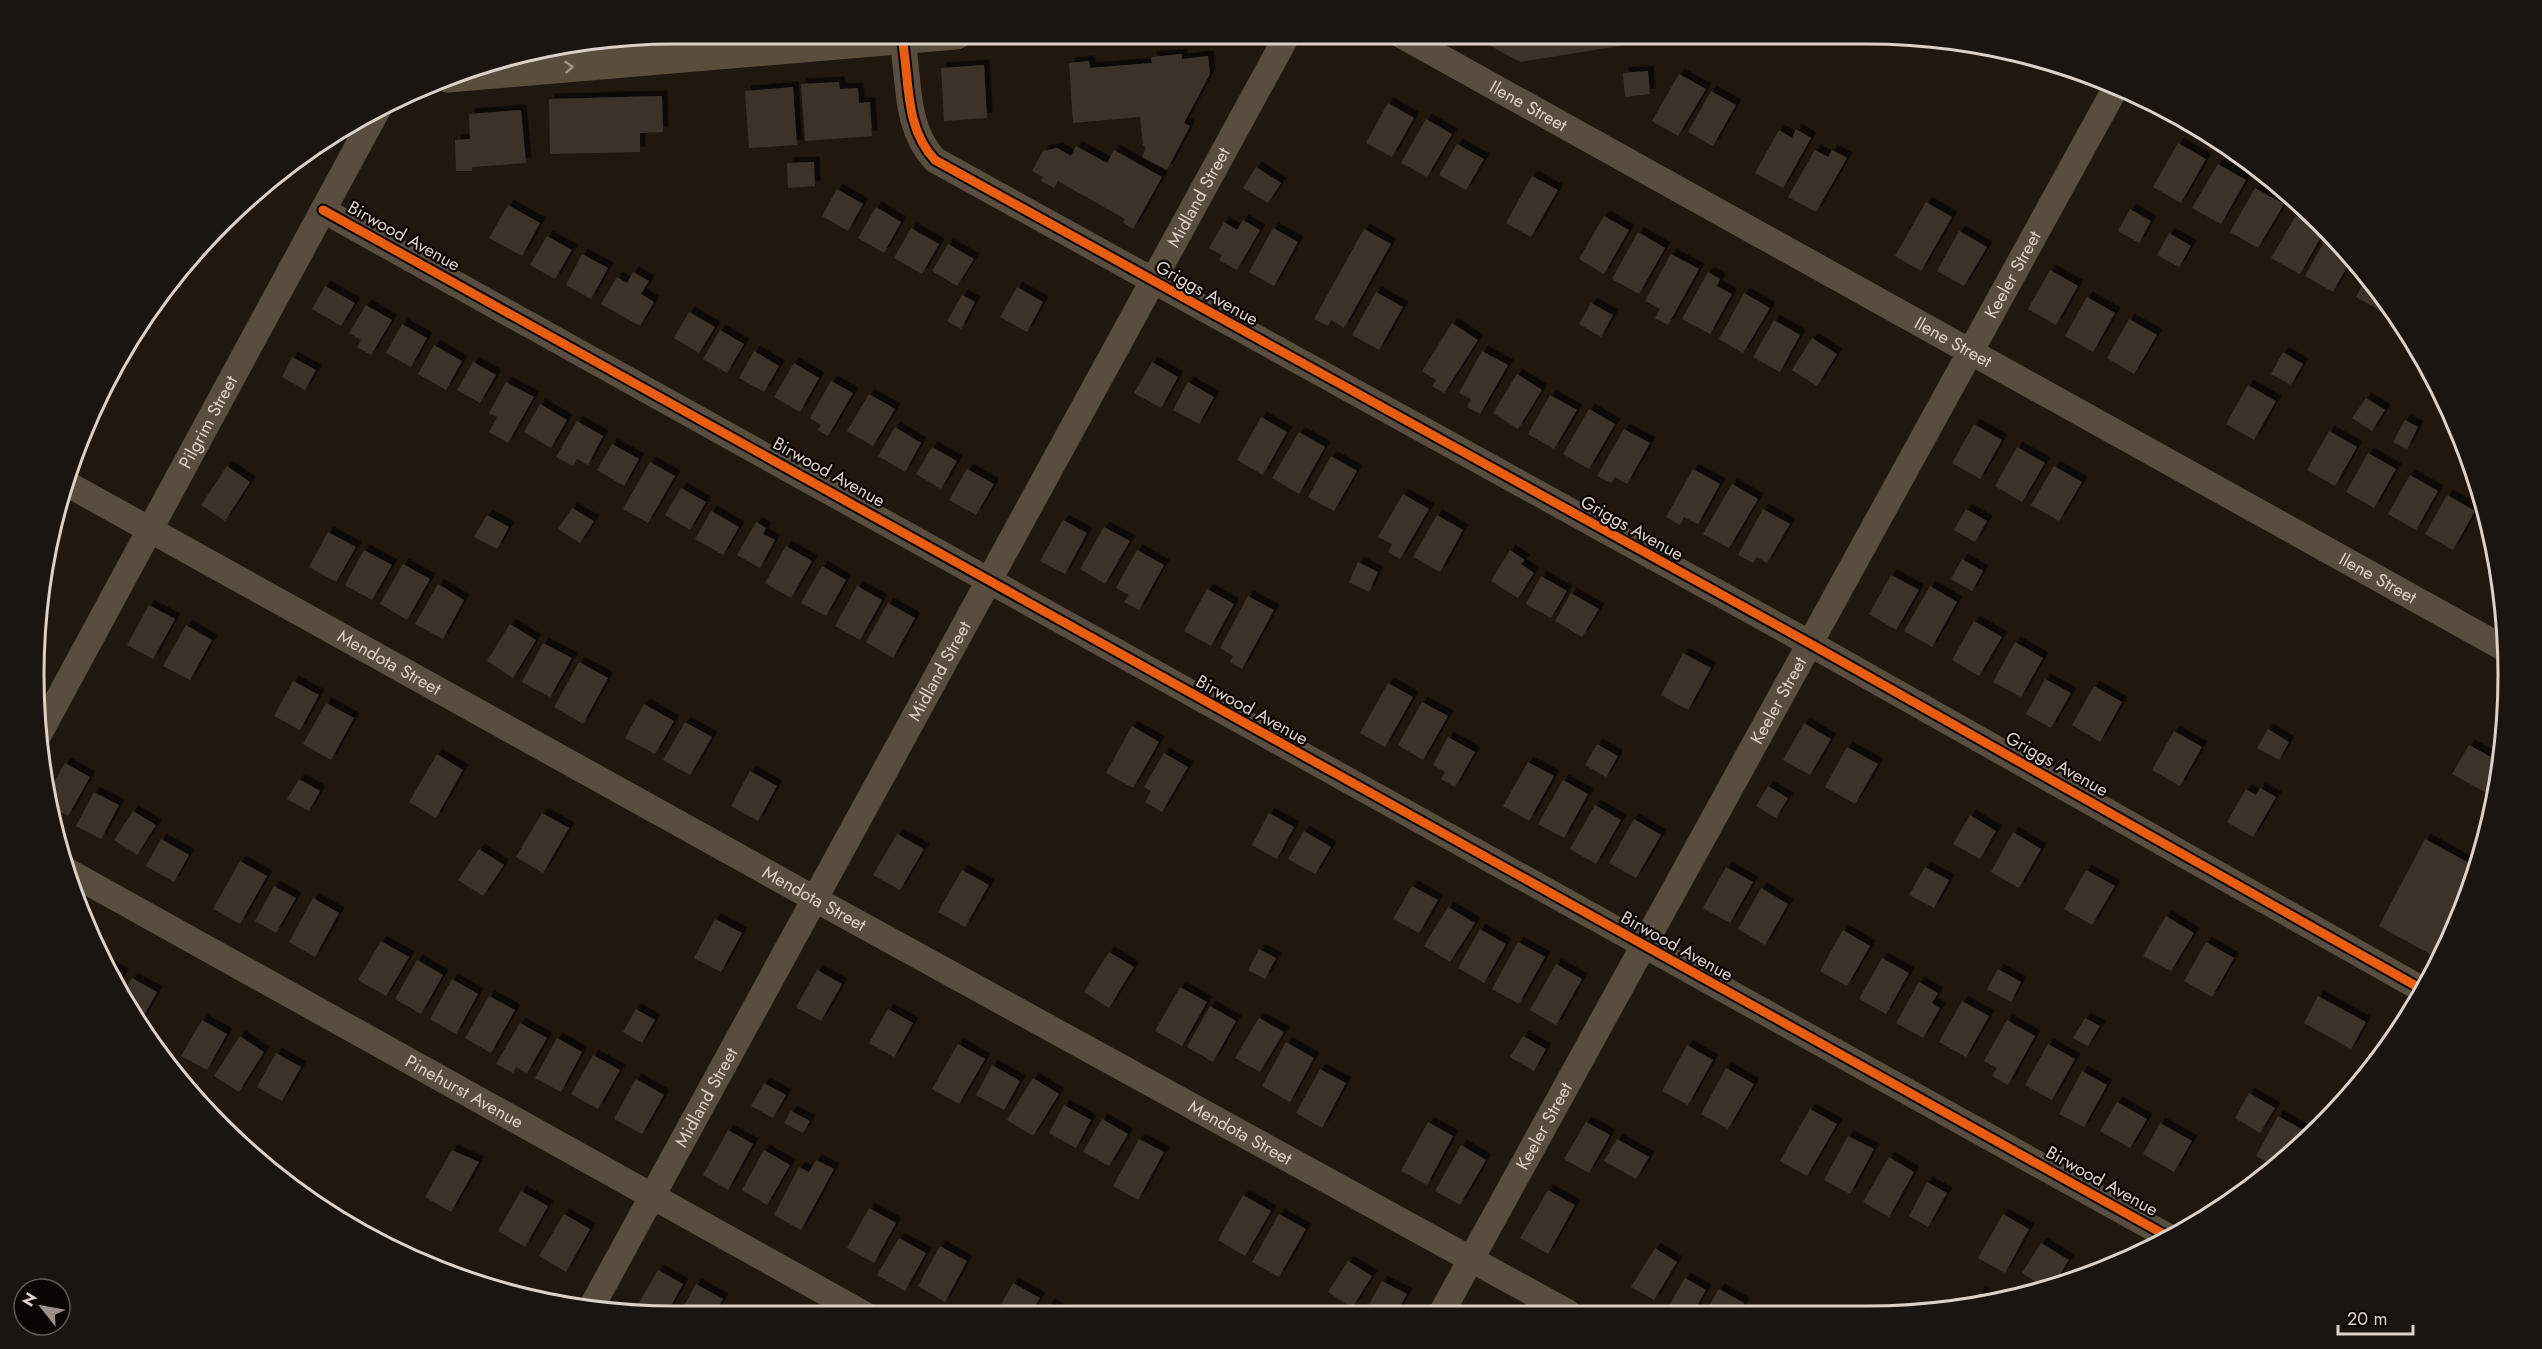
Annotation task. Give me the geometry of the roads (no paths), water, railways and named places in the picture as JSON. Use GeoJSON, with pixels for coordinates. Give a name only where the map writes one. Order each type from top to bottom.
{"type":"FeatureCollection","features":[{"type":"Feature","properties":{"kind":"main road"},"geometry":{"type":"LineString","coordinates":[[485,73],[830,44]]}},
{"type":"Feature","properties":{"kind":"street","name":"Griggs Avenue"},"geometry":{"type":"LineString","coordinates":[[903,44],[914,126],[922,146],[935,160],[1127,266],[1152,283],[1809,643],[2417,985]]}},
{"type":"Feature","properties":{"kind":"street","name":"Midland Street"},"geometry":{"type":"LineString","coordinates":[[595,1300],[1283,44]]}},
{"type":"Feature","properties":{"kind":"street","name":"Ilene Street"},"geometry":{"type":"LineString","coordinates":[[1417,44],[2497,645]]}},
{"type":"Feature","properties":{"kind":"street","name":"Keeler Street"},"geometry":{"type":"LineString","coordinates":[[1445,1306],[2112,93]]}},
{"type":"Feature","properties":{"kind":"street","name":"Pilgrim Street"},"geometry":{"type":"LineString","coordinates":[[46,722],[371,122]]}},
{"type":"Feature","properties":{"kind":"street","name":"Birwood Avenue"},"geometry":{"type":"LineString","coordinates":[[323,210],[2161,1233]]}},
{"type":"Feature","properties":{"kind":"street","name":"Mendota Street"},"geometry":{"type":"LineString","coordinates":[[72,487],[1556,1306]]}},
{"type":"Feature","properties":{"kind":"street","name":"Pinehurst Avenue"},"geometry":{"type":"LineString","coordinates":[[77,876],[850,1306]]}}]}
